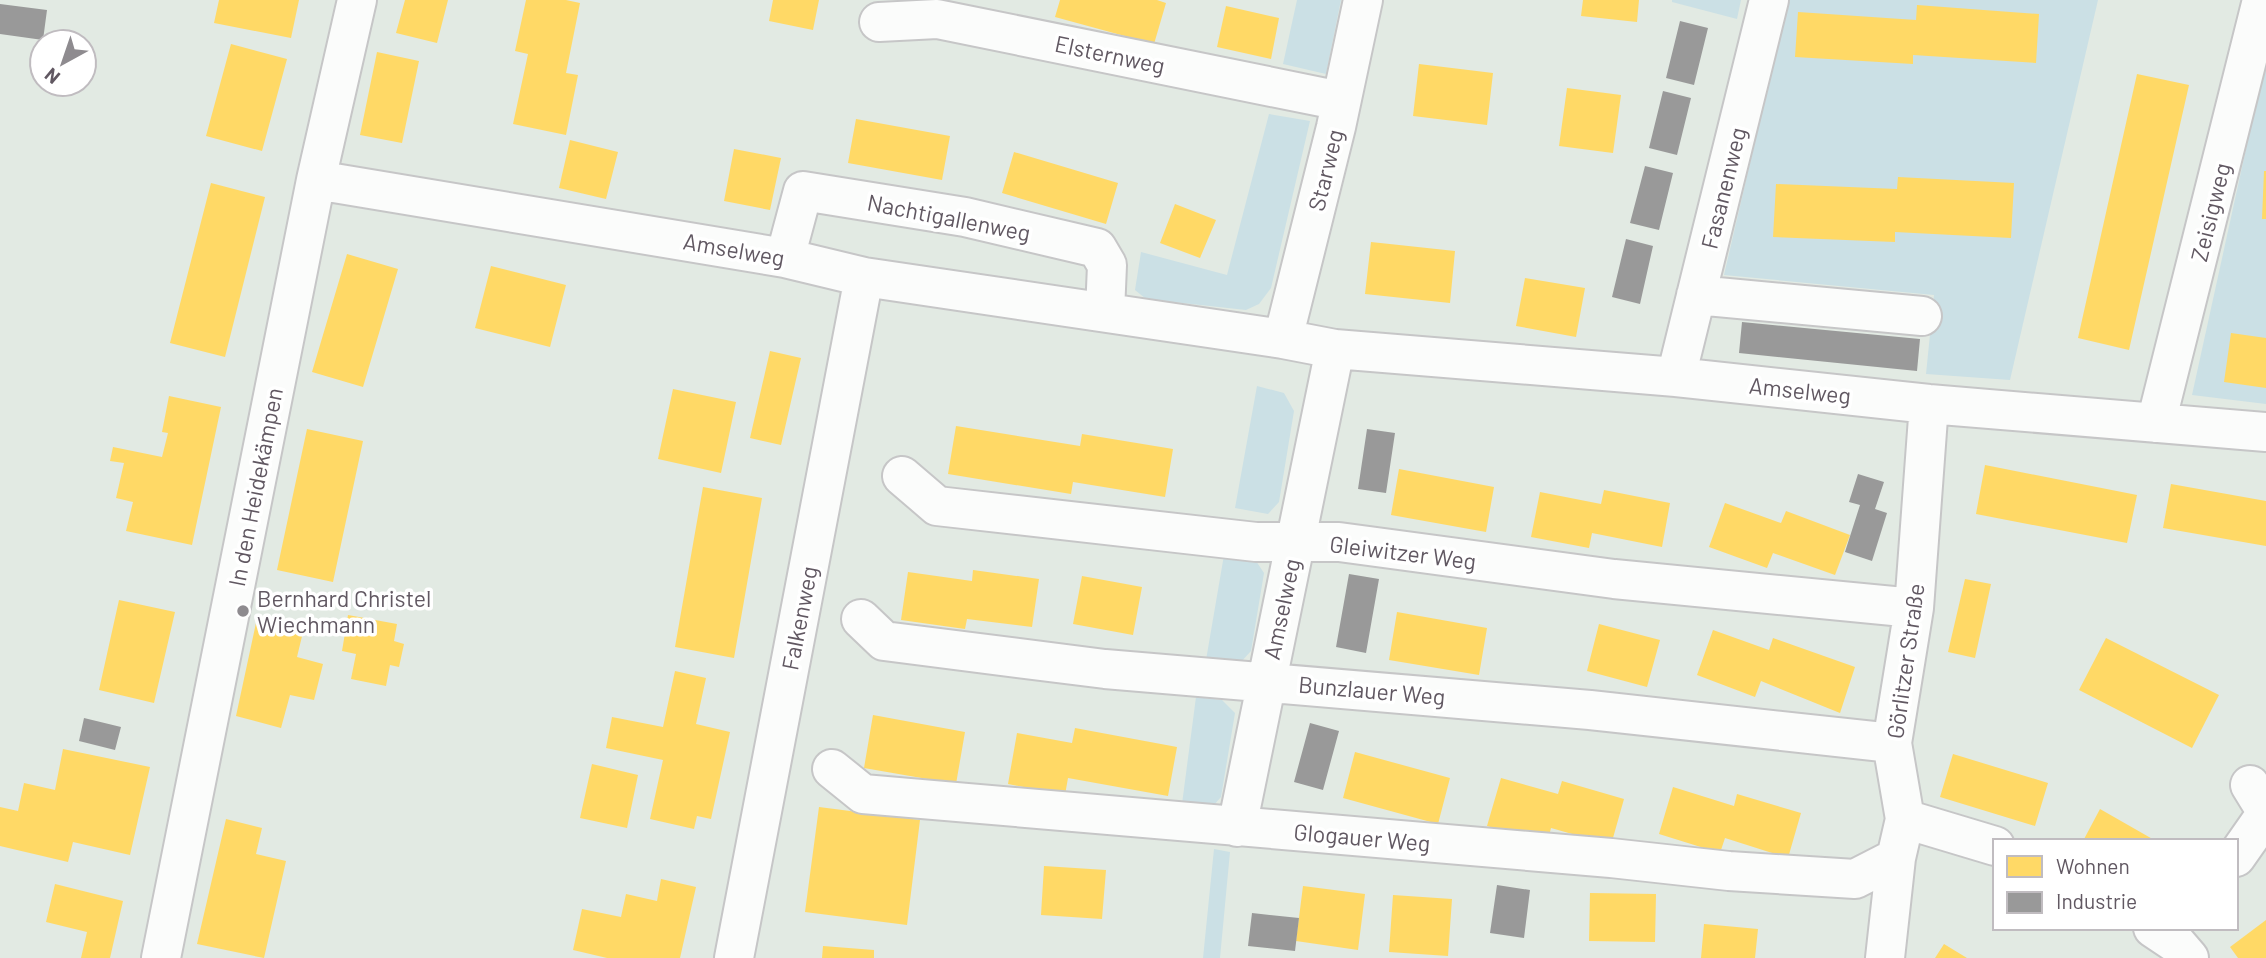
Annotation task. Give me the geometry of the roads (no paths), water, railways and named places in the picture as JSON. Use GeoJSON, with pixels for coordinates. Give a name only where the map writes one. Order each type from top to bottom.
{"type":"FeatureCollection","features":[{"type":"Feature","properties":{"kind":"street"},"geometry":{"type":"LineString","coordinates":[[316,180],[357,0]]}},
{"type":"Feature","properties":{"kind":"street","name":"Starweg"},"geometry":{"type":"LineString","coordinates":[[1283,339],[1363,0]]}},
{"type":"Feature","properties":{"kind":"street","name":"Fasanenweg"},"geometry":{"type":"LineString","coordinates":[[1676,377],[1769,0]]}},
{"type":"Feature","properties":{"kind":"street","name":"Zeisigweg"},"geometry":{"type":"LineString","coordinates":[[2156,423],[2263,0]]}},
{"type":"Feature","properties":{"kind":"street","name":"Elsternweg"},"geometry":{"type":"LineString","coordinates":[[878,22],[937,19],[1341,101]]}},
{"type":"Feature","properties":{"kind":"street","name":"Amselweg"},"geometry":{"type":"LineString","coordinates":[[316,180],[785,258],[864,277],[1335,349],[1676,377],[1929,404],[2266,432]]}},
{"type":"Feature","properties":{"kind":"street","name":"In den Heidekämpen"},"geometry":{"type":"LineString","coordinates":[[160,958],[316,180]]}},
{"type":"Feature","properties":{"kind":"street","name":"Nachtigallenweg"},"geometry":{"type":"LineString","coordinates":[[785,258],[803,191],[965,217],[1097,248],[1107,265],[1105,312]]}},
{"type":"Feature","properties":{"kind":"street","name":"Falkenweg"},"geometry":{"type":"LineString","coordinates":[[734,958],[864,277]]}},
{"type":"Feature","properties":{"kind":"street"},"geometry":{"type":"LineString","coordinates":[[1696,295],[1922,316]]}},
{"type":"Feature","properties":{"kind":"street","name":"Amselweg"},"geometry":{"type":"LineString","coordinates":[[1237,827],[1335,349]]}},
{"type":"Feature","properties":{"kind":"street","name":"Görlitzer Straße"},"geometry":{"type":"LineString","coordinates":[[1885,958],[1896,858],[1905,819],[1892,743],[1914,608],[1929,404]]}},
{"type":"Feature","properties":{"kind":"street","name":"Gleiwitzer Weg"},"geometry":{"type":"LineString","coordinates":[[902,476],[937,506],[1256,542],[1339,542],[1614,579],[1914,608]]}},
{"type":"Feature","properties":{"kind":"street","name":"Bunzlauer Weg"},"geometry":{"type":"LineString","coordinates":[[860,619],[884,641],[1105,669],[1590,710],[1892,743]]}},
{"type":"Feature","properties":{"kind":"street","name":"Glogauer Weg"},"geometry":{"type":"LineString","coordinates":[[832,769],[863,794],[1611,858],[1729,871],[1855,879],[1896,858]]}},
{"type":"Feature","properties":{"kind":"street"},"geometry":{"type":"LineString","coordinates":[[2238,853],[2261,803]]}},
{"type":"Feature","properties":{"kind":"street"},"geometry":{"type":"LineString","coordinates":[[1905,819],[1993,845]]}},
{"type":"Feature","properties":{"kind":"place","name":"Bernhard Christel Wiechmann"},"geometry":{"type":"Point","coordinates":[243,611]}}]}
